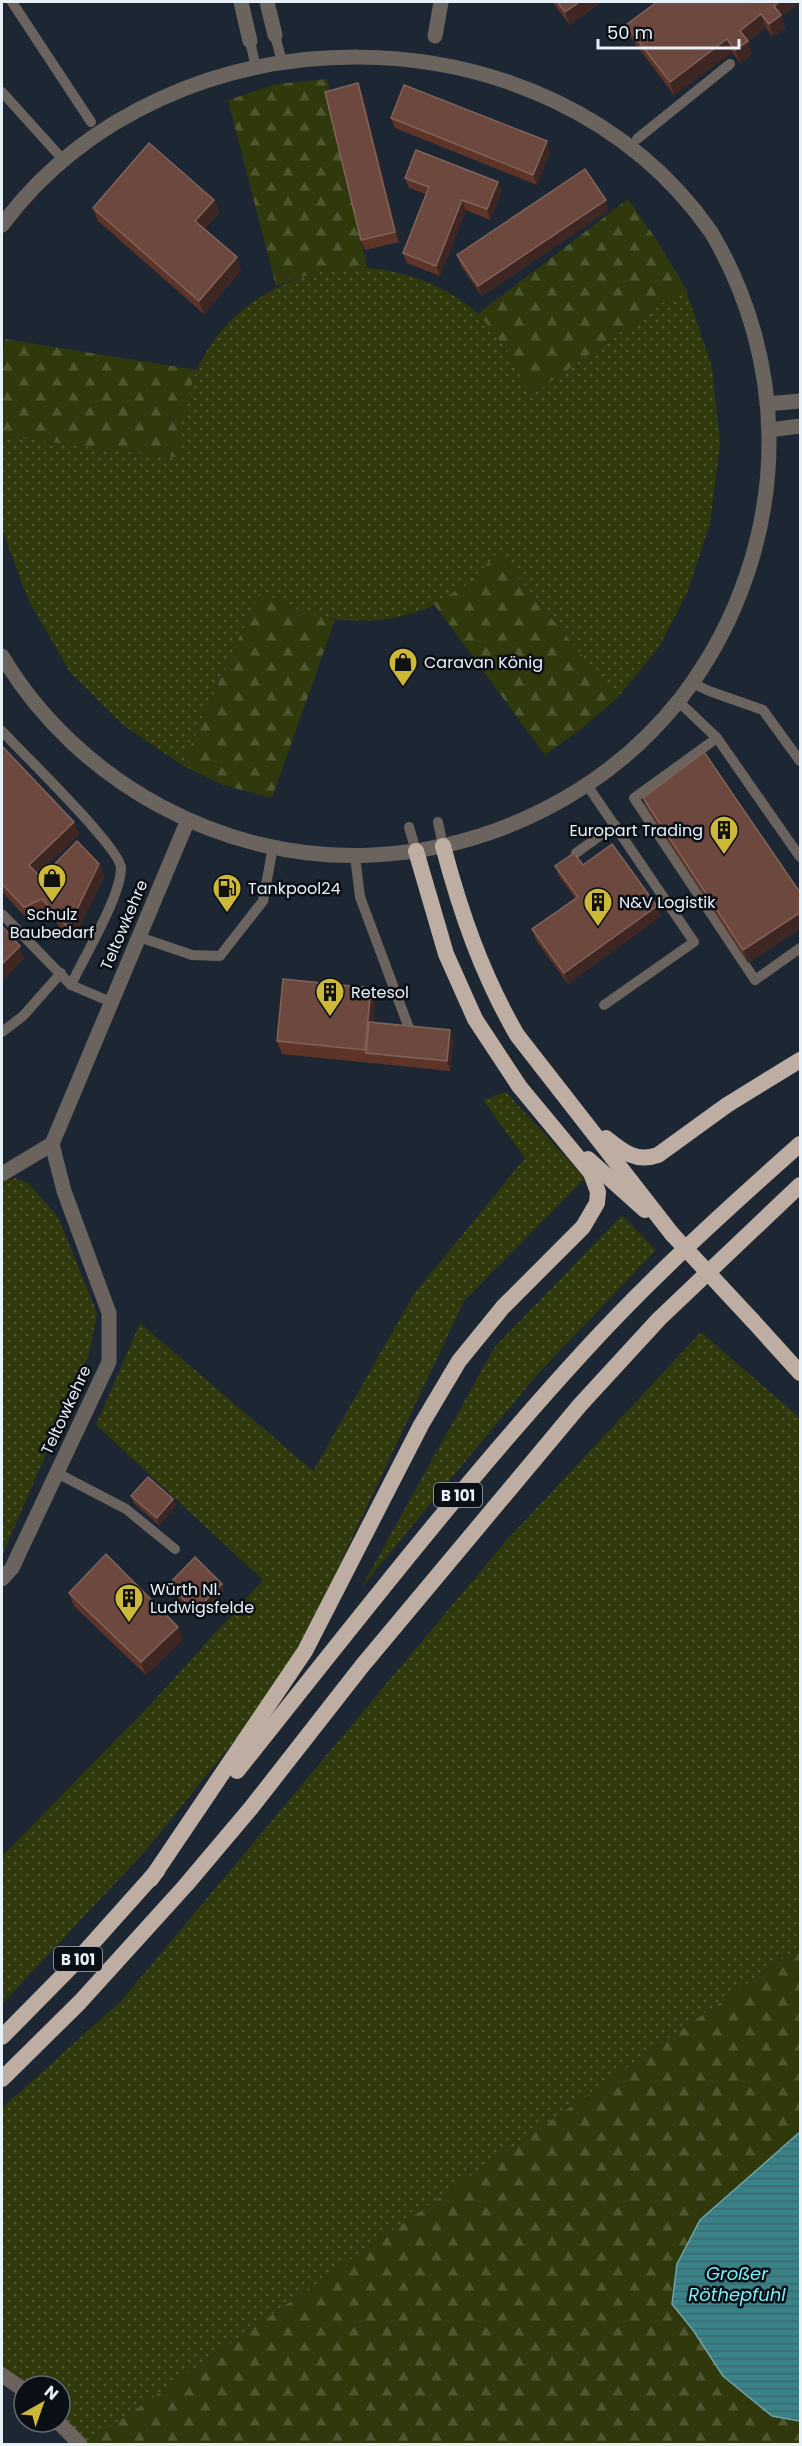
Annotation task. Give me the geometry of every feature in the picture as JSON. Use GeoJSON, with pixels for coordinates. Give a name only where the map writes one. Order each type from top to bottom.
{"type":"FeatureCollection","features":[{"type":"Feature","properties":{"kind":"highway"},"geometry":{"type":"LineString","coordinates":[[444,846],[471,939],[497,1000],[529,1052],[646,1206],[801,1373]]}},
{"type":"Feature","properties":{"kind":"highway"},"geometry":{"type":"LineString","coordinates":[[152,1878],[305,1651],[421,1425],[459,1361],[503,1307],[570,1241],[593,1214],[598,1192],[596,1183],[584,1163],[519,1086],[498,1057],[471,1011],[446,954],[416,851]]}},
{"type":"Feature","properties":{"kind":"highway"},"geometry":{"type":"LineString","coordinates":[[582,1119],[629,1155],[648,1158],[658,1155],[728,1104],[801,1060]]}},
{"type":"Feature","properties":{"kind":"highway"},"geometry":{"type":"LineString","coordinates":[[563,1137],[646,1206]]}},
{"type":"Feature","properties":{"kind":"highway","name":"B 101"},"geometry":{"type":"LineString","coordinates":[[2,2037],[73,1965],[152,1878],[442,1513],[526,1416],[588,1347],[657,1276],[731,1205],[801,1144]]}},
{"type":"Feature","properties":{"kind":"highway","name":"B 101"},"geometry":{"type":"LineString","coordinates":[[2,2079],[116,1964],[186,1886],[368,1658],[580,1405],[659,1319],[801,1185]]}},
{"type":"Feature","properties":{"kind":"street"},"geometry":{"type":"LineString","coordinates":[[241,2],[250,41]]}},
{"type":"Feature","properties":{"kind":"street"},"geometry":{"type":"LineString","coordinates":[[267,2],[276,35]]}},
{"type":"Feature","properties":{"kind":"street"},"geometry":{"type":"LineString","coordinates":[[435,36],[441,2]]}},
{"type":"Feature","properties":{"kind":"street"},"geometry":{"type":"LineString","coordinates":[[232,46],[292,33]]}},
{"type":"Feature","properties":{"kind":"street"},"geometry":{"type":"LineString","coordinates":[[417,33],[451,39]]}},
{"type":"Feature","properties":{"kind":"street"},"geometry":{"type":"LineString","coordinates":[[2,225],[14,205],[57,153],[104,112]]}},
{"type":"Feature","properties":{"kind":"street"},"geometry":{"type":"LineString","coordinates":[[2,656],[40,710],[89,758],[134,792],[188,820],[231,836],[273,847],[316,854],[355,856],[416,851],[489,834],[521,821],[587,785],[636,746],[692,683],[730,617],[750,566],[763,512],[769,430],[759,350],[751,321],[720,248],[678,184],[620,124]]}},
{"type":"Feature","properties":{"kind":"street"},"geometry":{"type":"LineString","coordinates":[[767,404],[801,401]]}},
{"type":"Feature","properties":{"kind":"street"},"geometry":{"type":"LineString","coordinates":[[769,430],[801,426]]}},
{"type":"Feature","properties":{"kind":"street","name":"Teltowkehre"},"geometry":{"type":"LineString","coordinates":[[2,1579],[12,1568],[109,1362],[109,1313],[64,1191],[52,1144],[188,820]]}},
{"type":"Feature","properties":{"kind":"street"},"geometry":{"type":"LineString","coordinates":[[2,1174],[52,1144]]}},
{"type":"Feature","properties":{"kind":"street"},"geometry":{"type":"LineString","coordinates":[[69,2434],[80,2445]]}},
{"type":"Feature","properties":{"kind":"lane"},"geometry":{"type":"LineString","coordinates":[[12,2],[91,122]]}},
{"type":"Feature","properties":{"kind":"lane"},"geometry":{"type":"LineString","coordinates":[[276,35],[282,62]]}},
{"type":"Feature","properties":{"kind":"lane"},"geometry":{"type":"LineString","coordinates":[[250,41],[256,68]]}},
{"type":"Feature","properties":{"kind":"lane"},"geometry":{"type":"LineString","coordinates":[[637,139],[730,64]]}},
{"type":"Feature","properties":{"kind":"lane"},"geometry":{"type":"LineString","coordinates":[[2,92],[57,153]]}},
{"type":"Feature","properties":{"kind":"lane"},"geometry":{"type":"LineString","coordinates":[[692,683],[764,710],[801,761]]}},
{"type":"Feature","properties":{"kind":"lane"},"geometry":{"type":"LineString","coordinates":[[678,701],[717,738],[801,857]]}},
{"type":"Feature","properties":{"kind":"lane"},"geometry":{"type":"LineString","coordinates":[[2,731],[84,818],[114,852],[121,865],[119,881],[109,907],[71,985]]}},
{"type":"Feature","properties":{"kind":"lane"},"geometry":{"type":"LineString","coordinates":[[717,738],[634,798],[755,980],[801,948]]}},
{"type":"Feature","properties":{"kind":"lane"},"geometry":{"type":"LineString","coordinates":[[587,785],[694,942],[604,1005]]}},
{"type":"Feature","properties":{"kind":"lane"},"geometry":{"type":"LineString","coordinates":[[438,822],[444,846]]}},
{"type":"Feature","properties":{"kind":"lane"},"geometry":{"type":"LineString","coordinates":[[576,853],[615,825]]}},
{"type":"Feature","properties":{"kind":"lane"},"geometry":{"type":"LineString","coordinates":[[409,827],[416,851]]}},
{"type":"Feature","properties":{"kind":"lane"},"geometry":{"type":"LineString","coordinates":[[139,937],[192,955],[220,956],[263,901],[273,847]]}},
{"type":"Feature","properties":{"kind":"lane"},"geometry":{"type":"LineString","coordinates":[[355,856],[360,897],[410,1031]]}},
{"type":"Feature","properties":{"kind":"lane"},"geometry":{"type":"LineString","coordinates":[[2,914],[71,985],[111,1002]]}},
{"type":"Feature","properties":{"kind":"lane"},"geometry":{"type":"LineString","coordinates":[[2,1032],[23,1016],[61,973]]}},
{"type":"Feature","properties":{"kind":"lane"},"geometry":{"type":"LineString","coordinates":[[57,1473],[126,1509],[175,1549]]}},
{"type":"Feature","properties":{"kind":"green space"},"geometry":{"type":"Polygon","coordinates":[[[327,79],[367,267],[320,272],[276,286],[228,100],[277,84],[327,79]]]}},
{"type":"Feature","properties":{"kind":"green space"},"geometry":{"type":"Polygon","coordinates":[[[628,199],[685,287],[529,397],[508,353],[478,314],[628,199]]]}},
{"type":"Feature","properties":{"kind":"green space"},"geometry":{"type":"Polygon","coordinates":[[[342,267],[395,272],[419,279],[443,289],[465,303],[484,319],[501,339],[516,362],[529,397],[685,287],[712,367],[720,444],[710,523],[687,593],[659,647],[617,698],[498,553],[469,583],[451,597],[408,615],[385,619],[361,621],[315,615],[260,592],[182,765],[123,725],[70,672],[28,599],[2,530],[2,436],[181,458],[185,403],[207,350],[223,329],[242,310],[264,295],[288,283],[342,267]]]}},
{"type":"Feature","properties":{"kind":"green space"},"geometry":{"type":"Polygon","coordinates":[[[5,339],[196,370],[182,418],[181,458],[2,436],[2,360],[5,339]]]}},
{"type":"Feature","properties":{"kind":"green space"},"geometry":{"type":"Polygon","coordinates":[[[498,553],[617,698],[581,729],[545,755],[434,604],[467,584],[498,553]]]}},
{"type":"Feature","properties":{"kind":"green space"},"geometry":{"type":"Polygon","coordinates":[[[260,591],[294,609],[335,620],[272,798],[223,785],[182,765],[260,591]]]}},
{"type":"Feature","properties":{"kind":"green space"},"geometry":{"type":"Polygon","coordinates":[[[506,1092],[585,1178],[464,1301],[329,1587],[293,1656],[252,1719],[147,1849],[2,2004],[2,1856],[151,1704],[263,1580],[96,1425],[140,1323],[313,1471],[414,1294],[525,1158],[483,1100],[506,1092]]]}},
{"type":"Feature","properties":{"kind":"green space"},"geometry":{"type":"Polygon","coordinates":[[[15,1178],[28,1183],[58,1217],[97,1313],[89,1354],[2,1556],[2,1182],[15,1178]]]}},
{"type":"Feature","properties":{"kind":"green space"},"geometry":{"type":"Polygon","coordinates":[[[622,1215],[656,1250],[535,1377],[361,1588],[494,1348],[622,1215]]]}},
{"type":"Feature","properties":{"kind":"green space"},"geometry":{"type":"Polygon","coordinates":[[[701,1332],[800,1418],[800,1947],[86,2444],[72,2432],[72,2374],[12,2374],[12,2380],[2,2375],[2,2108],[121,2001],[505,1542],[701,1332]]]}},
{"type":"Feature","properties":{"kind":"green space"},"geometry":{"type":"Polygon","coordinates":[[[800,1947],[800,2132],[767,2163],[672,2303],[772,2415],[800,2421],[800,2444],[86,2444],[800,1947]]]}},
{"type":"Feature","properties":{"kind":"water","name":"Großer Röthepfuhl"},"geometry":{"type":"Polygon","coordinates":[[[800,2132],[800,2421],[772,2416],[723,2376],[693,2330],[672,2304],[677,2264],[700,2220],[800,2132]]]}},
{"type":"Feature","properties":{"kind":"building"},"geometry":{"type":"Polygon","coordinates":[[[557,2],[579,2],[565,12],[557,2]]]}},
{"type":"Feature","properties":{"kind":"building"},"geometry":{"type":"Polygon","coordinates":[[[657,2],[779,2],[774,6],[781,15],[769,24],[761,14],[740,31],[748,41],[735,50],[727,39],[670,82],[626,25],[657,2]]]}},
{"type":"Feature","properties":{"kind":"building"},"geometry":{"type":"Polygon","coordinates":[[[358,83],[395,232],[361,240],[325,92],[358,83]]]}},
{"type":"Feature","properties":{"kind":"building"},"geometry":{"type":"Polygon","coordinates":[[[404,85],[547,141],[533,175],[391,118],[404,85]]]}},
{"type":"Feature","properties":{"kind":"building"},"geometry":{"type":"Polygon","coordinates":[[[149,143],[214,200],[195,221],[237,257],[199,301],[93,208],[149,143]]]}},
{"type":"Feature","properties":{"kind":"building"},"geometry":{"type":"Polygon","coordinates":[[[416,150],[498,182],[487,209],[462,200],[436,266],[403,253],[429,187],[405,178],[416,150]]]}},
{"type":"Feature","properties":{"kind":"building"},"geometry":{"type":"Polygon","coordinates":[[[585,169],[606,200],[478,286],[457,255],[585,169]]]}},
{"type":"Feature","properties":{"kind":"building"},"geometry":{"type":"Polygon","coordinates":[[[2,746],[74,822],[29,865],[41,878],[77,841],[99,864],[68,928],[42,899],[24,907],[2,884],[2,746]]]}},
{"type":"Feature","properties":{"kind":"building","name":"Europart Trading"},"geometry":{"type":"Polygon","coordinates":[[[704,752],[801,894],[801,912],[743,950],[643,798],[704,752]]]}},
{"type":"Feature","properties":{"kind":"building","name":"N&V Logistik"},"geometry":{"type":"Polygon","coordinates":[[[612,844],[657,906],[564,973],[532,929],[578,897],[555,866],[574,853],[583,865],[612,844]]]}},
{"type":"Feature","properties":{"kind":"building"},"geometry":{"type":"Polygon","coordinates":[[[2,926],[20,946],[2,964],[2,926]]]}},
{"type":"Feature","properties":{"kind":"building","name":"Retesol"},"geometry":{"type":"Polygon","coordinates":[[[283,979],[371,988],[365,1050],[277,1041],[283,979]]]}},
{"type":"Feature","properties":{"kind":"building"},"geometry":{"type":"Polygon","coordinates":[[[369,1022],[450,1030],[447,1061],[366,1053],[369,1022]]]}},
{"type":"Feature","properties":{"kind":"building"},"geometry":{"type":"Polygon","coordinates":[[[148,1477],[173,1499],[157,1518],[131,1496],[148,1477]]]}},
{"type":"Feature","properties":{"kind":"building","name":"Würth Nl. Ludwigsfelde"},"geometry":{"type":"Polygon","coordinates":[[[106,1554],[178,1627],[141,1662],[69,1593],[106,1554]]]}},
{"type":"Feature","properties":{"kind":"building"},"geometry":{"type":"Polygon","coordinates":[[[195,1557],[222,1584],[195,1611],[169,1584],[195,1557]]]}},
{"type":"Feature","properties":{"kind":"place","name":"Caravan König"},"geometry":{"type":"Point","coordinates":[403,688]}},
{"type":"Feature","properties":{"kind":"place","name":"Europart Trading"},"geometry":{"type":"Point","coordinates":[724,856]}},
{"type":"Feature","properties":{"kind":"place","name":"Schulz Baubedarf"},"geometry":{"type":"Point","coordinates":[52,904]}},
{"type":"Feature","properties":{"kind":"place","name":"Tankpool24"},"geometry":{"type":"Point","coordinates":[227,914]}},
{"type":"Feature","properties":{"kind":"place","name":"N&V Logistik"},"geometry":{"type":"Point","coordinates":[598,928]}},
{"type":"Feature","properties":{"kind":"place","name":"Retesol"},"geometry":{"type":"Point","coordinates":[330,1018]}},
{"type":"Feature","properties":{"kind":"place","name":"Würth Nl. Ludwigsfelde"},"geometry":{"type":"Point","coordinates":[129,1624]}}]}
